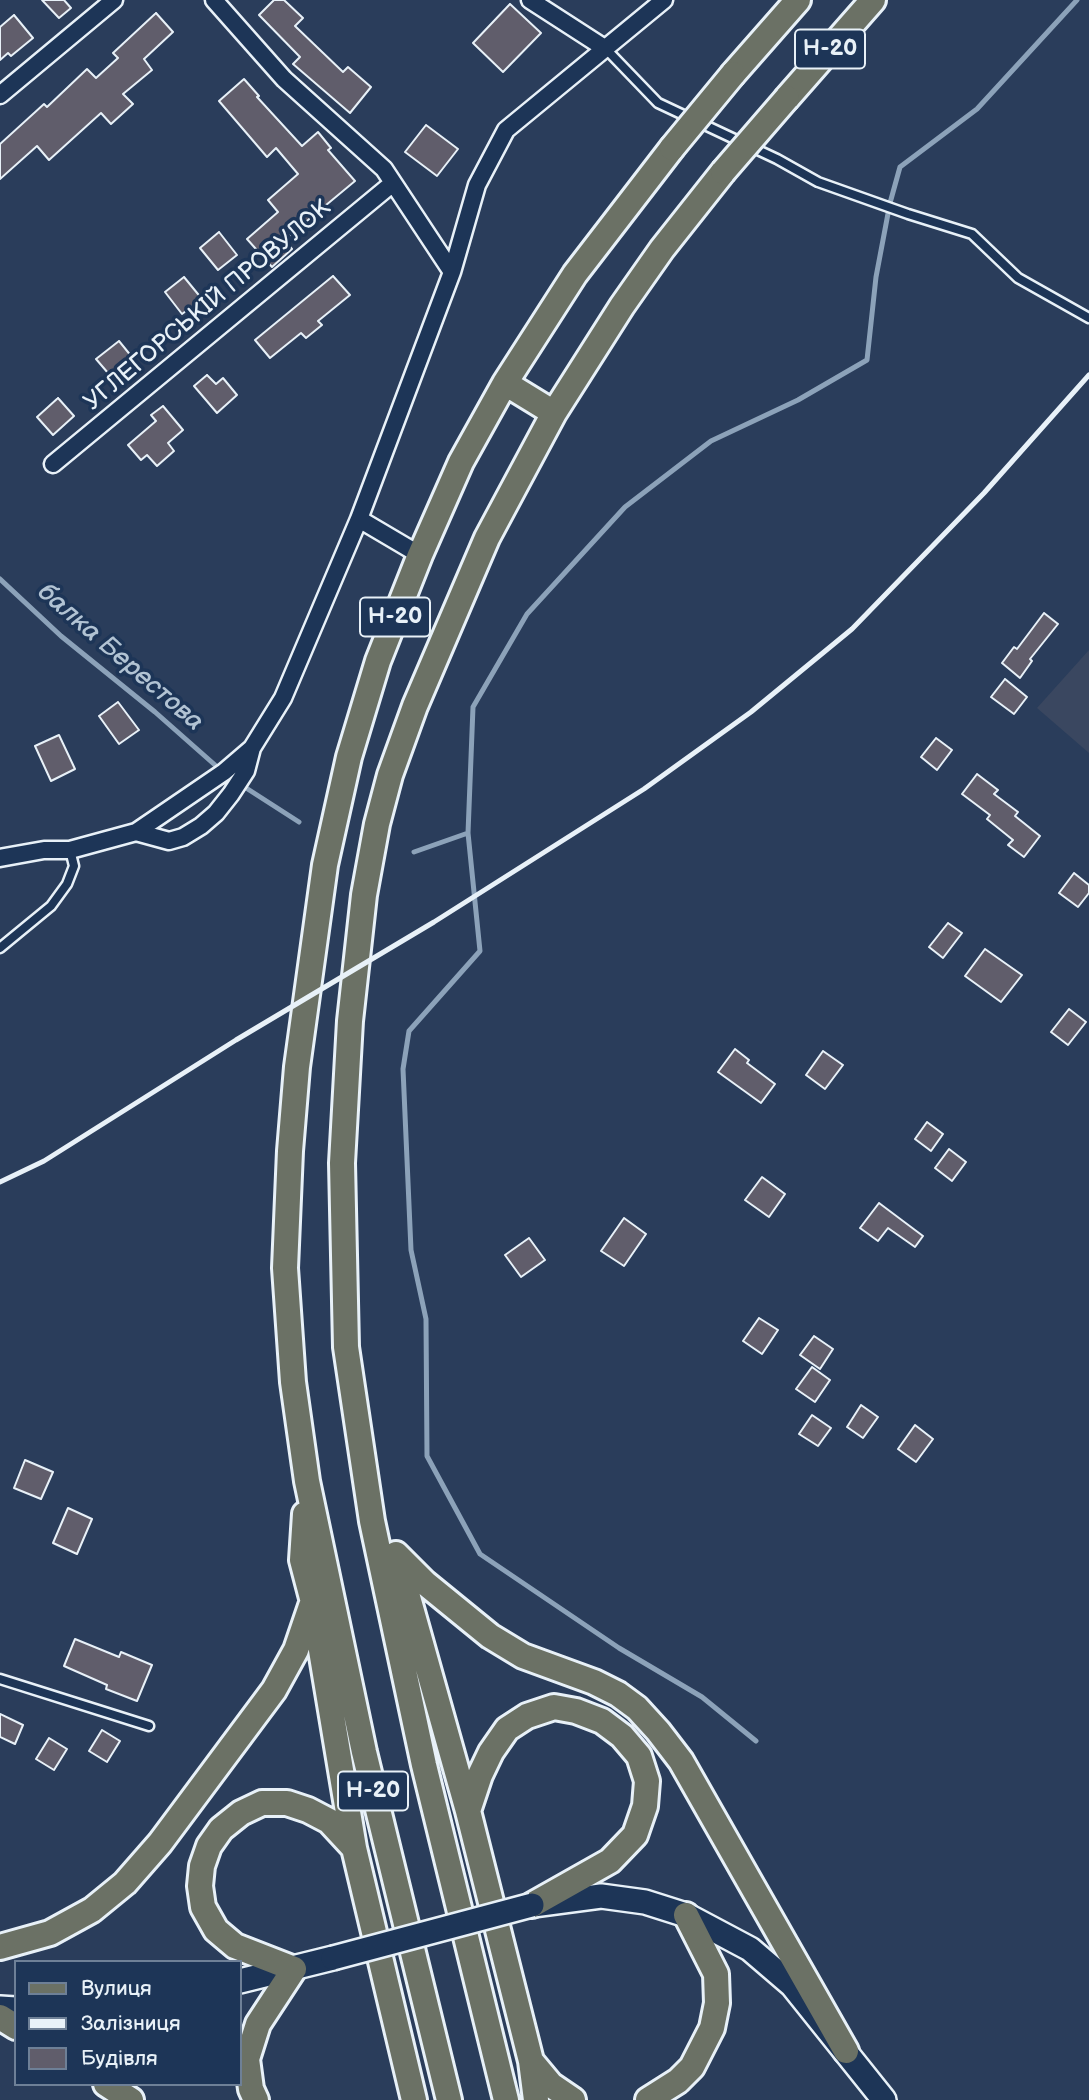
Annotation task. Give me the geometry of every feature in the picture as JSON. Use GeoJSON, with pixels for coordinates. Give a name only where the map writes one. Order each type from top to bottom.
{"type":"FeatureCollection","features":[{"type":"Feature","properties":{"kind":"main road","name":"Н-20"},"geometry":{"type":"LineString","coordinates":[[449,2100],[364,1752],[307,1481],[293,1382],[285,1268],[290,1151],[297,1067],[325,865],[349,757],[378,661],[420,555],[461,463],[505,383],[582,264],[672,148],[798,0]]}},
{"type":"Feature","properties":{"kind":"main road","name":"Н-20"},"geometry":{"type":"LineString","coordinates":[[506,2100],[424,1765],[372,1521],[346,1347],[342,1189],[350,1021],[364,895],[387,787],[415,705],[487,538],[554,413],[662,249],[723,172],[873,0]]}},
{"type":"Feature","properties":{"kind":"main road"},"geometry":{"type":"LineString","coordinates":[[505,383],[554,413]]}},
{"type":"Feature","properties":{"kind":"main road"},"geometry":{"type":"LineString","coordinates":[[307,1481],[303,1560],[313,1602],[354,1848],[414,2100]]}},
{"type":"Feature","properties":{"kind":"main road"},"geometry":{"type":"LineString","coordinates":[[372,1521],[396,1553],[425,1583],[490,1636],[523,1656],[594,1682],[618,1694],[637,1708],[658,1731],[681,1760],[846,2051]]}},
{"type":"Feature","properties":{"kind":"main road"},"geometry":{"type":"LineString","coordinates":[[396,1553],[468,1811],[531,2062],[536,2100]]}},
{"type":"Feature","properties":{"kind":"main road"},"geometry":{"type":"LineString","coordinates":[[0,1947],[50,1933],[92,1910],[134,1873],[160,1843],[274,1690],[296,1650],[313,1602]]}},
{"type":"Feature","properties":{"kind":"main road"},"geometry":{"type":"LineString","coordinates":[[468,1811],[480,1775],[491,1752],[507,1729],[527,1716],[554,1707],[576,1711],[602,1721],[622,1736],[639,1756],[647,1781],[645,1806],[635,1835],[610,1861],[533,1905]]}},
{"type":"Feature","properties":{"kind":"main road"},"geometry":{"type":"LineString","coordinates":[[294,1969],[235,1946],[216,1930],[203,1907],[200,1886],[202,1866],[209,1846],[221,1829],[241,1813],[262,1803],[288,1803],[329,1821],[354,1848]]}},
{"type":"Feature","properties":{"kind":"main road"},"geometry":{"type":"LineString","coordinates":[[242,1981],[533,1905],[601,1896],[645,1902],[686,1914],[750,1949],[792,1986],[884,2100]]}},
{"type":"Feature","properties":{"kind":"main road"},"geometry":{"type":"LineString","coordinates":[[648,2100],[678,2081],[692,2067],[712,2028],[717,2003],[716,1974],[686,1914]]}},
{"type":"Feature","properties":{"kind":"main road"},"geometry":{"type":"LineString","coordinates":[[256,2100],[251,2089],[247,2059],[258,2024],[294,1969]]}},
{"type":"Feature","properties":{"kind":"main road"},"geometry":{"type":"LineString","coordinates":[[531,2062],[551,2085],[573,2100]]}},
{"type":"Feature","properties":{"kind":"main road"},"geometry":{"type":"LineString","coordinates":[[396,2100],[407,2070]]}},
{"type":"Feature","properties":{"kind":"main road"},"geometry":{"type":"LineString","coordinates":[[109,2086],[129,2100]]}},
{"type":"Feature","properties":{"kind":"street"},"geometry":{"type":"LineString","coordinates":[[0,95],[114,0]]}},
{"type":"Feature","properties":{"kind":"street"},"geometry":{"type":"LineString","coordinates":[[214,0],[284,79],[384,169],[452,271]]}},
{"type":"Feature","properties":{"kind":"street"},"geometry":{"type":"LineString","coordinates":[[530,0],[606,49]]}},
{"type":"Feature","properties":{"kind":"street"},"geometry":{"type":"LineString","coordinates":[[136,832],[169,841],[183,837],[216,813],[246,771],[252,748],[283,698],[359,519],[452,271],[477,186],[506,130],[664,0]]}},
{"type":"Feature","properties":{"kind":"street","name":"УГЛЕГОРСЬКIЙ ПРОВУЛОК"},"geometry":{"type":"LineString","coordinates":[[53,464],[393,183]]}},
{"type":"Feature","properties":{"kind":"street"},"geometry":{"type":"LineString","coordinates":[[359,519],[420,555]]}},
{"type":"Feature","properties":{"kind":"street"},"geometry":{"type":"LineString","coordinates":[[0,858],[44,850],[70,850],[136,832],[224,772],[252,748]]}},
{"type":"Feature","properties":{"kind":"lane"},"geometry":{"type":"LineString","coordinates":[[606,49],[658,103],[777,159],[818,182],[908,215],[972,234],[1018,278],[1089,318]]}},
{"type":"Feature","properties":{"kind":"lane"},"geometry":{"type":"LineString","coordinates":[[0,948],[51,906],[67,884],[74,866],[70,850]]}},
{"type":"Feature","properties":{"kind":"lane"},"geometry":{"type":"LineString","coordinates":[[0,1679],[149,1726]]}},
{"type":"Feature","properties":{"kind":"shaded area"},"geometry":{"type":"Polygon","coordinates":[[[1089,650],[1089,753],[1037,708],[1089,650]]]}},
{"type":"Feature","properties":{"kind":"building"},"geometry":{"type":"Polygon","coordinates":[[[42,0],[64,0],[71,8],[59,18],[42,0]]]}},
{"type":"Feature","properties":{"kind":"building"},"geometry":{"type":"Polygon","coordinates":[[[274,0],[284,0],[303,18],[295,26],[343,72],[348,67],[371,87],[350,113],[293,64],[300,57],[259,15],[274,0]]]}},
{"type":"Feature","properties":{"kind":"building"},"geometry":{"type":"Polygon","coordinates":[[[510,4],[541,33],[503,72],[473,43],[510,4]]]}},
{"type":"Feature","properties":{"kind":"building"},"geometry":{"type":"Polygon","coordinates":[[[156,13],[173,32],[144,59],[152,70],[123,94],[133,104],[111,124],[101,113],[49,160],[37,146],[0,179],[0,144],[44,104],[47,107],[87,69],[96,78],[118,58],[113,53],[156,13]]]}},
{"type":"Feature","properties":{"kind":"building"},"geometry":{"type":"Polygon","coordinates":[[[14,15],[33,38],[11,56],[8,53],[0,60],[0,27],[14,15]]]}},
{"type":"Feature","properties":{"kind":"building"},"geometry":{"type":"Polygon","coordinates":[[[244,79],[302,146],[318,132],[331,148],[328,150],[355,181],[284,240],[292,249],[272,267],[247,239],[278,212],[268,200],[298,174],[276,148],[267,157],[219,101],[244,79]]]}},
{"type":"Feature","properties":{"kind":"building"},"geometry":{"type":"Polygon","coordinates":[[[426,125],[458,149],[437,176],[405,152],[426,125]]]}},
{"type":"Feature","properties":{"kind":"building"},"geometry":{"type":"Polygon","coordinates":[[[219,232],[237,255],[218,270],[200,248],[219,232]]]}},
{"type":"Feature","properties":{"kind":"building"},"geometry":{"type":"Polygon","coordinates":[[[333,276],[350,295],[318,321],[322,325],[306,338],[301,333],[270,358],[255,340],[333,276]]]}},
{"type":"Feature","properties":{"kind":"building"},"geometry":{"type":"Polygon","coordinates":[[[184,277],[202,299],[182,314],[165,292],[184,277]]]}},
{"type":"Feature","properties":{"kind":"building"},"geometry":{"type":"Polygon","coordinates":[[[119,341],[136,362],[114,380],[96,359],[119,341]]]}},
{"type":"Feature","properties":{"kind":"building"},"geometry":{"type":"Polygon","coordinates":[[[207,375],[216,384],[223,378],[237,395],[217,413],[194,386],[207,375]]]}},
{"type":"Feature","properties":{"kind":"building"},"geometry":{"type":"Polygon","coordinates":[[[58,398],[74,416],[53,435],[37,417],[58,398]]]}},
{"type":"Feature","properties":{"kind":"building"},"geometry":{"type":"Polygon","coordinates":[[[163,406],[183,430],[168,443],[174,451],[157,466],[147,455],[141,460],[128,445],[156,421],[151,415],[163,406]]]}},
{"type":"Feature","properties":{"kind":"building"},"geometry":{"type":"Polygon","coordinates":[[[1044,613],[1058,624],[1030,659],[1032,661],[1020,678],[1002,663],[1014,647],[1017,649],[1044,613]]]}},
{"type":"Feature","properties":{"kind":"building"},"geometry":{"type":"Polygon","coordinates":[[[1005,679],[1027,697],[1014,714],[991,697],[1005,679]]]}},
{"type":"Feature","properties":{"kind":"building"},"geometry":{"type":"Polygon","coordinates":[[[118,702],[139,730],[119,744],[99,716],[118,702]]]}},
{"type":"Feature","properties":{"kind":"building"},"geometry":{"type":"Polygon","coordinates":[[[59,735],[75,769],[51,781],[35,746],[59,735]]]}},
{"type":"Feature","properties":{"kind":"building"},"geometry":{"type":"Polygon","coordinates":[[[936,738],[952,750],[937,770],[921,757],[936,738]]]}},
{"type":"Feature","properties":{"kind":"building"},"geometry":{"type":"Polygon","coordinates":[[[977,774],[998,790],[994,794],[1018,812],[1015,816],[1040,836],[1024,857],[1008,845],[1013,840],[987,819],[990,815],[962,794],[977,774]]]}},
{"type":"Feature","properties":{"kind":"building"},"geometry":{"type":"Polygon","coordinates":[[[1074,873],[1089,885],[1089,893],[1078,907],[1059,893],[1074,873]]]}},
{"type":"Feature","properties":{"kind":"building"},"geometry":{"type":"Polygon","coordinates":[[[948,923],[962,933],[943,958],[929,947],[948,923]]]}},
{"type":"Feature","properties":{"kind":"building"},"geometry":{"type":"Polygon","coordinates":[[[985,949],[1022,975],[1001,1002],[965,976],[985,949]]]}},
{"type":"Feature","properties":{"kind":"building"},"geometry":{"type":"Polygon","coordinates":[[[1069,1009],[1086,1022],[1068,1045],[1051,1032],[1069,1009]]]}},
{"type":"Feature","properties":{"kind":"building"},"geometry":{"type":"Polygon","coordinates":[[[735,1049],[749,1060],[747,1063],[775,1084],[761,1103],[718,1072],[735,1049]]]}},
{"type":"Feature","properties":{"kind":"building"},"geometry":{"type":"Polygon","coordinates":[[[823,1051],[843,1065],[825,1089],[806,1075],[823,1051]]]}},
{"type":"Feature","properties":{"kind":"building"},"geometry":{"type":"Polygon","coordinates":[[[927,1122],[943,1134],[931,1151],[915,1139],[927,1122]]]}},
{"type":"Feature","properties":{"kind":"building"},"geometry":{"type":"Polygon","coordinates":[[[949,1149],[966,1162],[952,1181],[935,1168],[949,1149]]]}},
{"type":"Feature","properties":{"kind":"building"},"geometry":{"type":"Polygon","coordinates":[[[762,1177],[785,1194],[769,1217],[745,1200],[762,1177]]]}},
{"type":"Feature","properties":{"kind":"building"},"geometry":{"type":"Polygon","coordinates":[[[879,1203],[923,1236],[915,1247],[888,1228],[878,1241],[860,1228],[879,1203]]]}},
{"type":"Feature","properties":{"kind":"building"},"geometry":{"type":"Polygon","coordinates":[[[624,1218],[646,1234],[624,1266],[601,1251],[624,1218]]]}},
{"type":"Feature","properties":{"kind":"building"},"geometry":{"type":"Polygon","coordinates":[[[529,1238],[545,1260],[521,1277],[505,1255],[529,1238]]]}},
{"type":"Feature","properties":{"kind":"building"},"geometry":{"type":"Polygon","coordinates":[[[759,1318],[778,1330],[762,1354],[743,1341],[759,1318]]]}},
{"type":"Feature","properties":{"kind":"building"},"geometry":{"type":"Polygon","coordinates":[[[814,1336],[833,1349],[820,1369],[800,1355],[814,1336]]]}},
{"type":"Feature","properties":{"kind":"building"},"geometry":{"type":"Polygon","coordinates":[[[812,1367],[830,1380],[815,1402],[796,1389],[812,1367]]]}},
{"type":"Feature","properties":{"kind":"building"},"geometry":{"type":"Polygon","coordinates":[[[861,1405],[878,1417],[863,1438],[847,1427],[861,1405]]]}},
{"type":"Feature","properties":{"kind":"building"},"geometry":{"type":"Polygon","coordinates":[[[812,1415],[831,1428],[818,1446],[799,1434],[812,1415]]]}},
{"type":"Feature","properties":{"kind":"building"},"geometry":{"type":"Polygon","coordinates":[[[915,1425],[933,1439],[916,1462],[898,1449],[915,1425]]]}},
{"type":"Feature","properties":{"kind":"building"},"geometry":{"type":"Polygon","coordinates":[[[25,1460],[53,1472],[41,1499],[14,1488],[25,1460]]]}},
{"type":"Feature","properties":{"kind":"building"},"geometry":{"type":"Polygon","coordinates":[[[68,1508],[92,1519],[77,1554],[53,1543],[68,1508]]]}},
{"type":"Feature","properties":{"kind":"building"},"geometry":{"type":"Polygon","coordinates":[[[75,1639],[119,1657],[121,1652],[152,1665],[137,1701],[106,1689],[107,1685],[64,1666],[75,1639]]]}},
{"type":"Feature","properties":{"kind":"building"},"geometry":{"type":"Polygon","coordinates":[[[0,1714],[23,1725],[15,1744],[0,1737],[0,1714]]]}},
{"type":"Feature","properties":{"kind":"building"},"geometry":{"type":"Polygon","coordinates":[[[102,1730],[120,1741],[107,1762],[89,1751],[102,1730]]]}},
{"type":"Feature","properties":{"kind":"building"},"geometry":{"type":"Polygon","coordinates":[[[49,1738],[67,1749],[54,1770],[36,1759],[49,1738]]]}},
{"type":"Feature","properties":{"kind":"waterway","name":"балка Берестова"},"geometry":{"type":"LineString","coordinates":[[756,1741],[702,1697],[619,1648],[480,1554],[427,1456],[426,1319],[411,1250],[403,1069],[409,1031],[480,951],[468,833],[473,707],[527,614],[625,507],[711,441],[798,400],[867,360],[876,277],[900,167],[977,109],[1077,0]]}},
{"type":"Feature","properties":{"kind":"waterway","name":"балка Берестова"},"geometry":{"type":"LineString","coordinates":[[0,579],[61,636],[155,712],[215,765]]}},
{"type":"Feature","properties":{"kind":"waterway","name":"балка Берестова"},"geometry":{"type":"LineString","coordinates":[[243,786],[299,822]]}},
{"type":"Feature","properties":{"kind":"waterway","name":"балка Берестова"},"geometry":{"type":"LineString","coordinates":[[414,852],[468,833]]}},
{"type":"Feature","properties":{"kind":"railway"},"geometry":{"type":"LineString","coordinates":[[0,1182],[44,1161],[236,1040],[434,922],[644,789],[751,712],[852,629],[984,493],[1089,375]]}}]}
